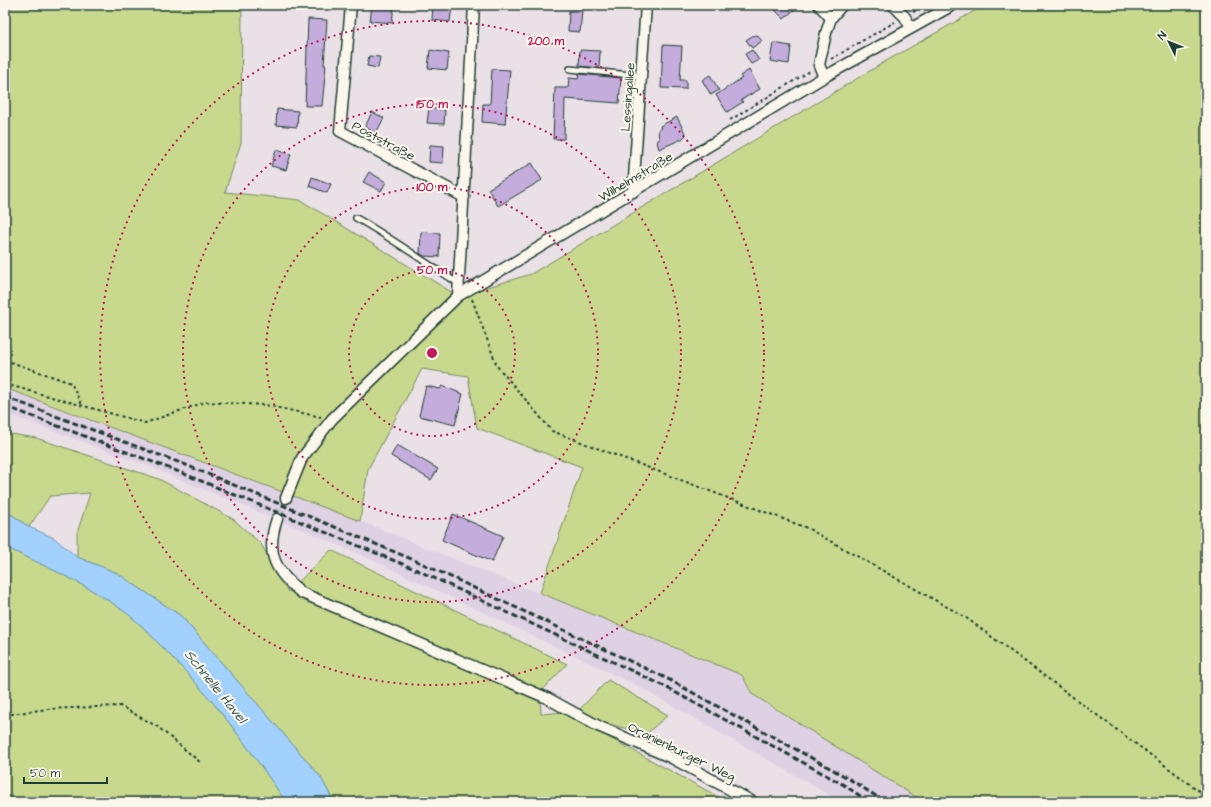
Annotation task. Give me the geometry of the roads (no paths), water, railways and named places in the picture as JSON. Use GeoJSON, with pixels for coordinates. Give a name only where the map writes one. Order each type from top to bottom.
{"type":"FeatureCollection","features":[{"type":"Feature","properties":{"kind":"street","name":"Poststraße"},"geometry":{"type":"LineString","coordinates":[[351,5],[340,131],[464,197]]}},
{"type":"Feature","properties":{"kind":"street"},"geometry":{"type":"LineString","coordinates":[[458,296],[474,5]]}},
{"type":"Feature","properties":{"kind":"street","name":"Lessingallee"},"geometry":{"type":"LineString","coordinates":[[633,192],[646,5]]}},
{"type":"Feature","properties":{"kind":"street"},"geometry":{"type":"LineString","coordinates":[[819,5],[831,18]]}},
{"type":"Feature","properties":{"kind":"street"},"geometry":{"type":"LineString","coordinates":[[824,77],[819,65],[826,33],[831,18],[842,5]]}},
{"type":"Feature","properties":{"kind":"street"},"geometry":{"type":"LineString","coordinates":[[893,5],[905,17],[911,28]]}},
{"type":"Feature","properties":{"kind":"street","name":"Wilhelmstraße"},"geometry":{"type":"LineString","coordinates":[[286,498],[302,458],[332,419],[458,296],[824,77],[953,5]]}},
{"type":"Feature","properties":{"kind":"street","name":"Oranienburger Weg"},"geometry":{"type":"LineString","coordinates":[[278,519],[272,533],[273,554],[277,568],[287,581],[302,593],[547,698],[598,726],[672,758],[753,802]]}},
{"type":"Feature","properties":{"kind":"lane"},"geometry":{"type":"LineString","coordinates":[[570,69],[641,76]]}},
{"type":"Feature","properties":{"kind":"lane"},"geometry":{"type":"LineString","coordinates":[[356,218],[389,236],[407,250],[458,283]]}},
{"type":"Feature","properties":{"kind":"water","name":"Schnelle Havel"},"geometry":{"type":"Polygon","coordinates":[[[5,510],[29,527],[54,538],[77,557],[117,573],[181,616],[320,776],[334,802],[286,802],[258,761],[214,704],[199,686],[139,623],[121,609],[90,589],[5,547],[5,510]]]}},
{"type":"Feature","properties":{"kind":"tunnel"},"geometry":{"type":"LineString","coordinates":[[277,519],[286,498]]}},
{"type":"Feature","properties":{"kind":"railway"},"geometry":{"type":"LineString","coordinates":[[5,397],[186,465],[421,563],[666,678],[848,778],[885,802]]}},
{"type":"Feature","properties":{"kind":"railway"},"geometry":{"type":"LineString","coordinates":[[5,406],[182,473],[417,570],[660,684],[844,785],[869,802]]}}]}
